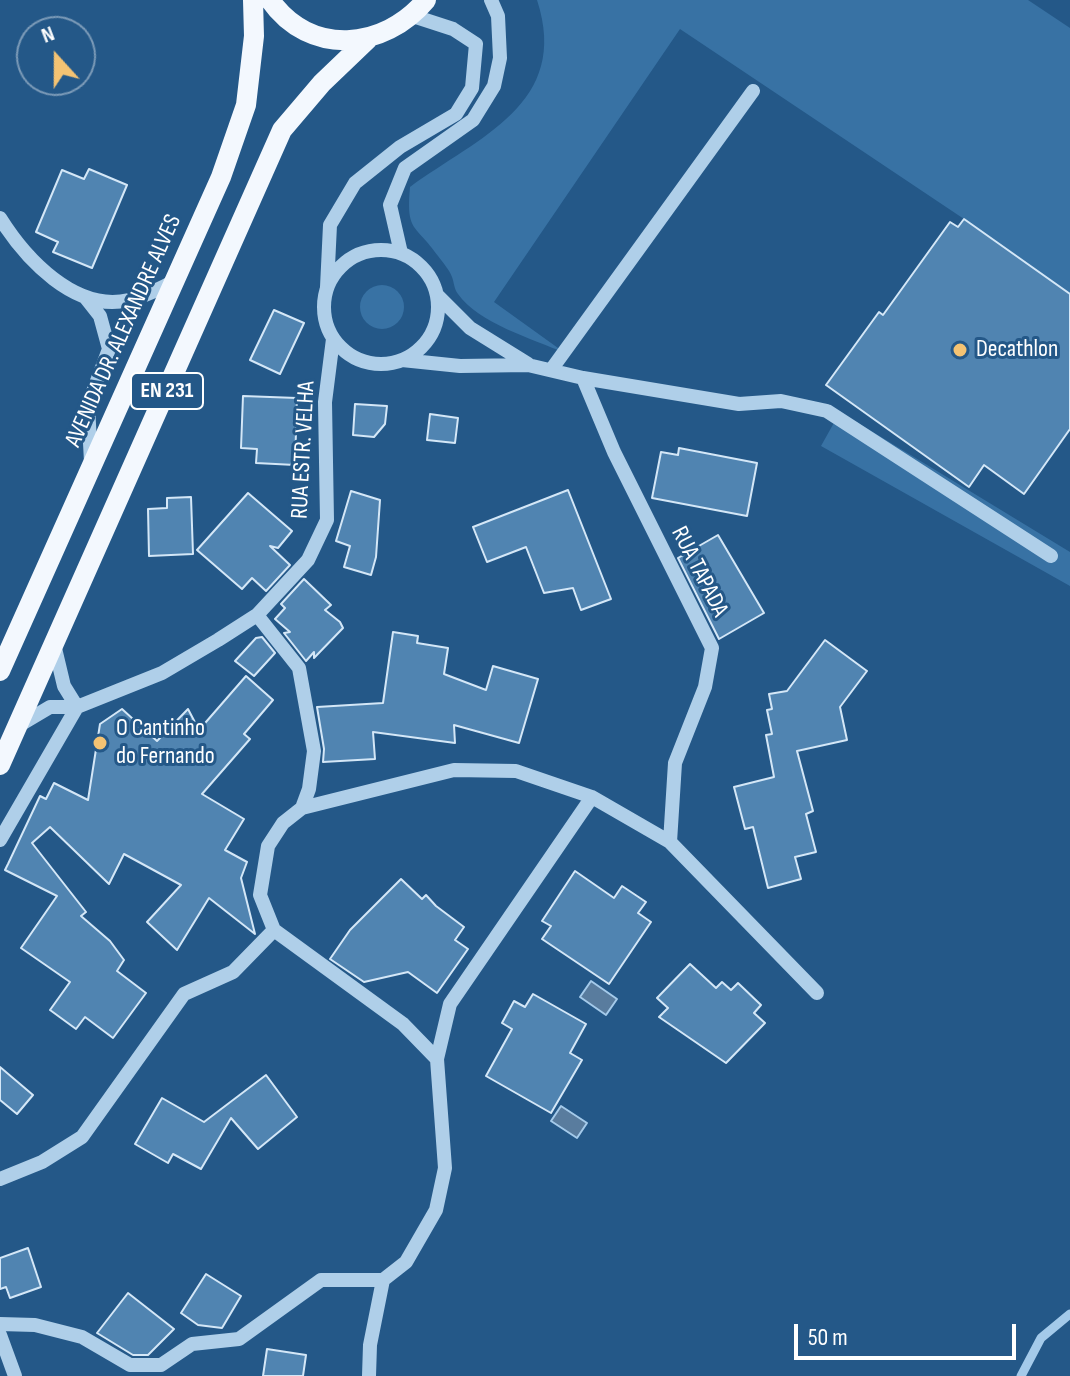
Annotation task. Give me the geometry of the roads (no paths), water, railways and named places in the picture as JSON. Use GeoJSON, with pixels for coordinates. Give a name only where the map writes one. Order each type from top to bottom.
{"type":"FeatureCollection","features":[{"type":"Feature","properties":{"kind":"main road","name":"AVENIDA DR. ALEXANDRE ALVES"},"geometry":{"type":"LineString","coordinates":[[0,671],[5,650],[221,177],[246,105],[254,36],[253,0]]}},
{"type":"Feature","properties":{"kind":"main road","name":"EN 231"},"geometry":{"type":"LineString","coordinates":[[270,0],[279,12],[305,31],[335,40],[368,39],[392,30],[419,8]]}},
{"type":"Feature","properties":{"kind":"main road","name":"EN 231"},"geometry":{"type":"LineString","coordinates":[[0,765],[282,130],[322,83],[368,39]]}},
{"type":"Feature","properties":{"kind":"street"},"geometry":{"type":"LineString","coordinates":[[401,253],[390,205],[405,168],[473,120],[494,86],[500,58],[498,16],[491,0]]}},
{"type":"Feature","properties":{"kind":"street"},"geometry":{"type":"LineString","coordinates":[[419,8],[476,44],[472,88],[456,114],[400,147],[355,183],[330,225],[325,314],[333,339],[345,352],[363,361],[383,364],[402,360],[460,366],[528,365],[583,378],[739,404],[781,401],[827,411],[1051,556]]}},
{"type":"Feature","properties":{"kind":"street"},"geometry":{"type":"LineString","coordinates":[[551,370],[753,91]]}},
{"type":"Feature","properties":{"kind":"street"},"geometry":{"type":"LineString","coordinates":[[0,218],[34,265],[85,297],[100,316],[109,349],[88,405],[91,467]]}},
{"type":"Feature","properties":{"kind":"street"},"geometry":{"type":"LineString","coordinates":[[327,287],[349,259],[365,252],[383,250],[401,253],[416,262],[430,277],[437,295],[438,315],[432,334],[419,350],[402,360]]}},
{"type":"Feature","properties":{"kind":"street"},"geometry":{"type":"LineString","coordinates":[[85,297],[126,301],[175,281]]}},
{"type":"Feature","properties":{"kind":"street"},"geometry":{"type":"LineString","coordinates":[[437,295],[470,328],[528,365]]}},
{"type":"Feature","properties":{"kind":"street","name":"RUA ESTR. VELHA"},"geometry":{"type":"LineString","coordinates":[[18,726],[50,707],[77,707],[162,673],[257,615],[308,560],[327,520],[325,402],[333,339]]}},
{"type":"Feature","properties":{"kind":"street","name":"RUA TAPADA"},"geometry":{"type":"LineString","coordinates":[[583,378],[614,452],[712,648],[705,687],[675,763],[670,842]]}},
{"type":"Feature","properties":{"kind":"street"},"geometry":{"type":"LineString","coordinates":[[257,615],[299,668],[314,751],[309,789],[302,808]]}},
{"type":"Feature","properties":{"kind":"street"},"geometry":{"type":"LineString","coordinates":[[0,840],[77,707],[64,686],[54,644]]}},
{"type":"Feature","properties":{"kind":"street"},"geometry":{"type":"LineString","coordinates":[[437,1059],[403,1024],[274,930],[260,895],[268,846],[283,823],[302,808],[454,770],[516,771],[592,797],[670,842],[817,993]]}},
{"type":"Feature","properties":{"kind":"street"},"geometry":{"type":"LineString","coordinates":[[0,1324],[35,1325],[82,1337],[130,1365],[161,1365],[192,1344],[239,1339],[321,1280],[383,1280],[406,1262],[436,1210],[445,1168],[437,1059],[450,1004],[592,797]]}},
{"type":"Feature","properties":{"kind":"street"},"geometry":{"type":"LineString","coordinates":[[0,1179],[42,1162],[82,1137],[184,994],[233,972],[274,930]]}},
{"type":"Feature","properties":{"kind":"street"},"geometry":{"type":"LineString","coordinates":[[369,1376],[370,1345],[383,1280]]}},
{"type":"Feature","properties":{"kind":"street"},"geometry":{"type":"LineString","coordinates":[[0,1335],[15,1376]]}},
{"type":"Feature","properties":{"kind":"waterway"},"geometry":{"type":"LineString","coordinates":[[1021,1376],[1041,1338],[1070,1314]]}},
{"type":"Feature","properties":{"kind":"place","name":"Decathlon"},"geometry":{"type":"Point","coordinates":[960,350]}},
{"type":"Feature","properties":{"kind":"place","name":"O Cantinho do Fernando"},"geometry":{"type":"Point","coordinates":[100,743]}}]}
